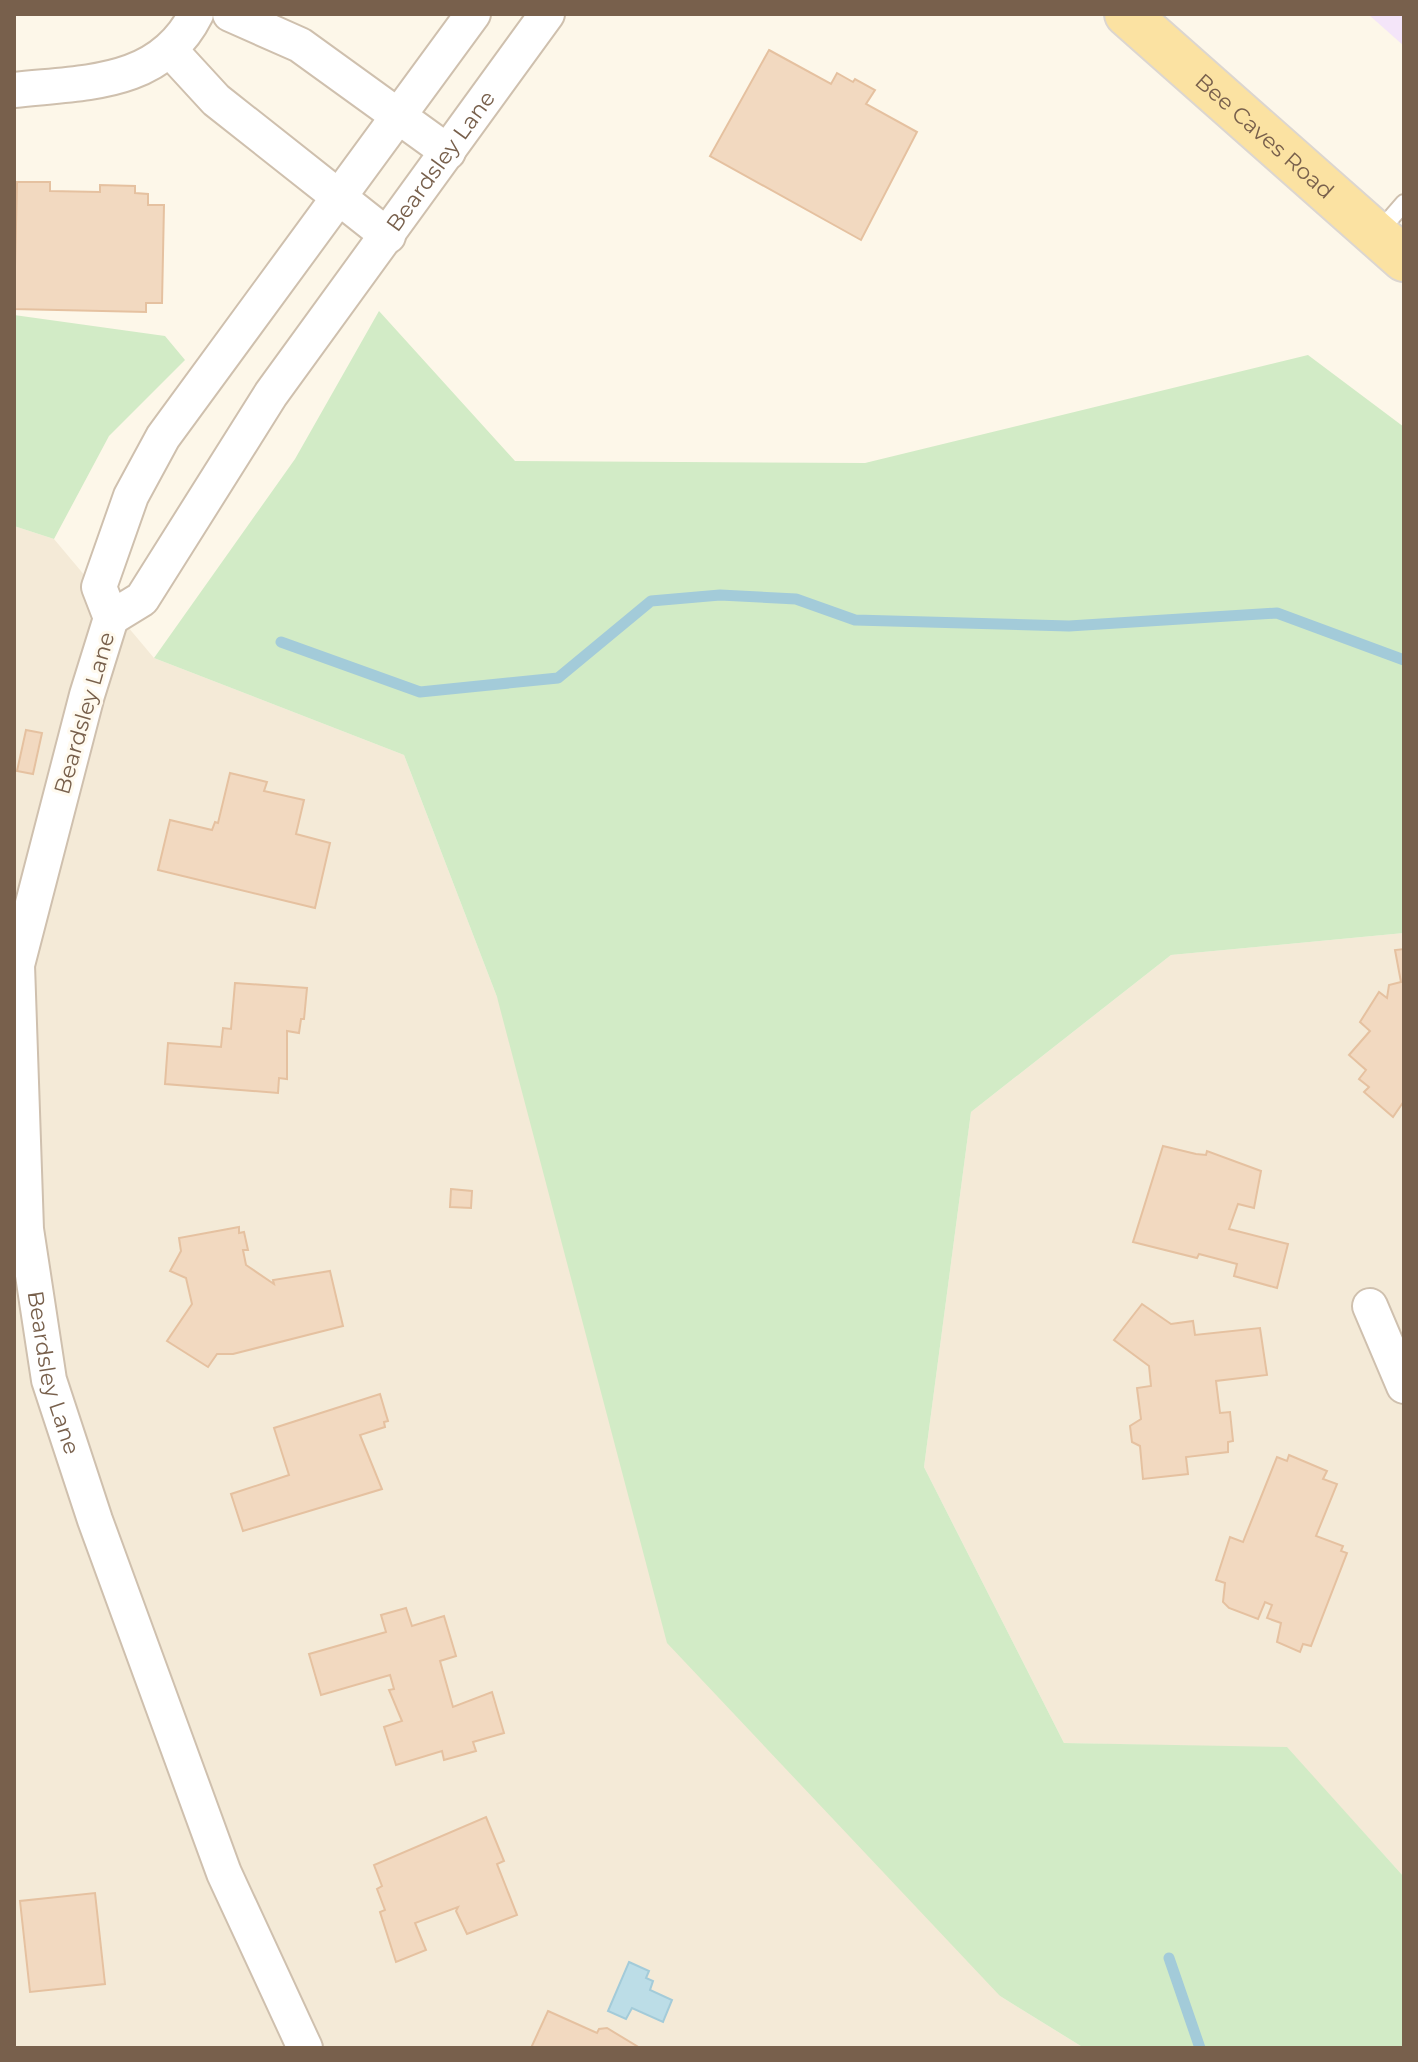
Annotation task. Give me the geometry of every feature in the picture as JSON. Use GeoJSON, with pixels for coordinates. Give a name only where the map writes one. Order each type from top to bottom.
{"type":"FeatureCollection","features":[{"type":"Feature","properties":{"kind":"main road","name":"Bee Caves Road"},"geometry":{"type":"LineString","coordinates":[[1127,14],[1395,232]]}},
{"type":"Feature","properties":{"kind":"street"},"geometry":{"type":"LineString","coordinates":[[14,90],[105,80],[152,65],[170,50],[196,14]]}},
{"type":"Feature","properties":{"kind":"street"},"geometry":{"type":"LineString","coordinates":[[230,14],[300,45],[448,152]]}},
{"type":"Feature","properties":{"kind":"street","name":"Beardsley Lane"},"geometry":{"type":"LineString","coordinates":[[294,2045],[224,1873],[95,1520],[49,1380],[26,1229],[15,965],[87,695],[111,618],[99,587],[131,496],[163,437],[473,14]]}},
{"type":"Feature","properties":{"kind":"street","name":"Beardsley Lane"},"geometry":{"type":"LineString","coordinates":[[111,618],[142,599],[271,394],[547,14]]}},
{"type":"Feature","properties":{"kind":"street"},"geometry":{"type":"LineString","coordinates":[[170,50],[216,100],[388,236]]}},
{"type":"Feature","properties":{"kind":"street"},"geometry":{"type":"LineString","coordinates":[[1370,1306],[1404,1386]]}},
{"type":"Feature","properties":{"kind":"shaded area"},"geometry":{"type":"Polygon","coordinates":[[[1368,14],[1404,14],[1404,46],[1368,14]]]}},
{"type":"Feature","properties":{"kind":"shaded area"},"geometry":{"type":"Polygon","coordinates":[[[14,526],[54,539],[154,658],[404,755],[497,997],[1000,1996],[1084,2048],[14,2048],[14,526]]]}},
{"type":"Feature","properties":{"kind":"shaded area"},"geometry":{"type":"Polygon","coordinates":[[[1404,933],[1404,1877],[1287,1748],[1064,1743],[924,1467],[971,1112],[1171,955],[1404,933]]]}},
{"type":"Feature","properties":{"kind":"green space"},"geometry":{"type":"Polygon","coordinates":[[[379,311],[515,461],[865,463],[1308,355],[1404,427],[1404,933],[1171,955],[971,1112],[924,1467],[1064,1743],[1287,1747],[1404,1877],[1404,2048],[1084,2048],[1000,1996],[667,1643],[497,997],[404,755],[154,658],[295,459],[379,311]]]}},
{"type":"Feature","properties":{"kind":"green space"},"geometry":{"type":"Polygon","coordinates":[[[14,315],[165,336],[185,360],[109,436],[54,539],[14,526],[14,315]]]}},
{"type":"Feature","properties":{"kind":"water"},"geometry":{"type":"Polygon","coordinates":[[[629,1962],[649,1971],[646,1978],[653,1981],[650,1990],[672,2000],[663,2022],[632,2008],[626,2019],[608,2011],[629,1962]]]}},
{"type":"Feature","properties":{"kind":"building"},"geometry":{"type":"Polygon","coordinates":[[[769,50],[831,84],[837,73],[875,90],[866,104],[917,132],[861,240],[710,156],[769,50]]]}},
{"type":"Feature","properties":{"kind":"building"},"geometry":{"type":"Polygon","coordinates":[[[17,182],[50,182],[50,191],[100,192],[100,185],[135,186],[135,193],[148,194],[148,205],[164,205],[162,303],[146,303],[146,312],[14,309],[17,182]]]}},
{"type":"Feature","properties":{"kind":"building"},"geometry":{"type":"Polygon","coordinates":[[[26,730],[42,733],[33,774],[17,771],[26,730]]]}},
{"type":"Feature","properties":{"kind":"building"},"geometry":{"type":"Polygon","coordinates":[[[230,773],[267,782],[264,791],[304,800],[296,834],[330,843],[315,908],[158,870],[170,820],[212,830],[215,822],[218,823],[230,773]]]}},
{"type":"Feature","properties":{"kind":"building"},"geometry":{"type":"Polygon","coordinates":[[[1404,949],[1404,1101],[1393,1117],[1364,1092],[1369,1087],[1359,1079],[1366,1070],[1349,1055],[1370,1031],[1360,1022],[1379,992],[1387,998],[1389,985],[1401,982],[1395,950],[1404,949]]]}},
{"type":"Feature","properties":{"kind":"building"},"geometry":{"type":"Polygon","coordinates":[[[235,983],[307,988],[304,1019],[301,1019],[299,1033],[287,1031],[287,1079],[279,1078],[278,1093],[165,1084],[168,1043],[221,1047],[223,1028],[231,1029],[235,983]]]}},
{"type":"Feature","properties":{"kind":"building"},"geometry":{"type":"Polygon","coordinates":[[[1163,1146],[1196,1154],[1206,1155],[1207,1151],[1261,1171],[1254,1208],[1238,1204],[1229,1229],[1288,1244],[1277,1288],[1234,1276],[1237,1264],[1199,1254],[1197,1258],[1133,1242],[1163,1146]]]}},
{"type":"Feature","properties":{"kind":"building"},"geometry":{"type":"Polygon","coordinates":[[[451,1189],[472,1191],[471,1208],[450,1207],[451,1189]]]}},
{"type":"Feature","properties":{"kind":"building"},"geometry":{"type":"Polygon","coordinates":[[[239,1227],[239,1233],[244,1232],[248,1250],[243,1250],[246,1265],[274,1284],[273,1280],[330,1271],[343,1326],[233,1354],[217,1354],[208,1367],[167,1341],[192,1304],[186,1278],[170,1271],[181,1251],[179,1238],[239,1227]]]}},
{"type":"Feature","properties":{"kind":"building"},"geometry":{"type":"Polygon","coordinates":[[[1142,1304],[1171,1324],[1193,1321],[1195,1335],[1260,1328],[1267,1375],[1216,1381],[1220,1413],[1230,1412],[1233,1441],[1228,1442],[1228,1452],[1186,1457],[1188,1474],[1143,1479],[1140,1446],[1132,1442],[1130,1426],[1141,1419],[1137,1388],[1151,1386],[1149,1366],[1114,1340],[1142,1304]]]}},
{"type":"Feature","properties":{"kind":"building"},"geometry":{"type":"Polygon","coordinates":[[[380,1394],[388,1421],[384,1422],[385,1427],[360,1435],[382,1489],[243,1531],[231,1494],[289,1475],[274,1428],[380,1394]]]}},
{"type":"Feature","properties":{"kind":"building"},"geometry":{"type":"Polygon","coordinates":[[[1289,1455],[1327,1471],[1323,1479],[1337,1484],[1316,1536],[1343,1546],[1341,1551],[1347,1553],[1311,1646],[1303,1644],[1300,1652],[1277,1642],[1281,1623],[1267,1618],[1272,1605],[1265,1602],[1258,1619],[1229,1608],[1223,1602],[1225,1583],[1216,1580],[1230,1537],[1243,1542],[1277,1457],[1287,1461],[1289,1455]]]}},
{"type":"Feature","properties":{"kind":"building"},"geometry":{"type":"Polygon","coordinates":[[[406,1608],[412,1626],[444,1616],[456,1656],[440,1661],[453,1707],[492,1692],[504,1733],[473,1742],[476,1751],[444,1760],[442,1751],[396,1765],[384,1727],[402,1721],[389,1690],[394,1689],[390,1675],[321,1695],[309,1654],[386,1632],[381,1615],[406,1608]]]}},
{"type":"Feature","properties":{"kind":"building"},"geometry":{"type":"Polygon","coordinates":[[[486,1817],[504,1861],[497,1864],[517,1915],[467,1934],[456,1911],[458,1907],[415,1923],[426,1950],[396,1962],[380,1912],[385,1910],[377,1889],[382,1886],[374,1865],[486,1817]]]}},
{"type":"Feature","properties":{"kind":"building"},"geometry":{"type":"Polygon","coordinates":[[[95,1893],[105,1984],[30,1992],[20,1901],[95,1893]]]}},
{"type":"Feature","properties":{"kind":"building"},"geometry":{"type":"Polygon","coordinates":[[[548,2011],[597,2033],[599,2029],[607,2028],[640,2048],[531,2048],[548,2011]]]}},
{"type":"Feature","properties":{"kind":"waterway"},"geometry":{"type":"LineString","coordinates":[[281,642],[420,692],[558,678],[651,601],[720,595],[796,599],[855,620],[1069,626],[1277,613],[1404,660]]}},
{"type":"Feature","properties":{"kind":"waterway"},"geometry":{"type":"LineString","coordinates":[[1169,1958],[1200,2048]]}}]}
